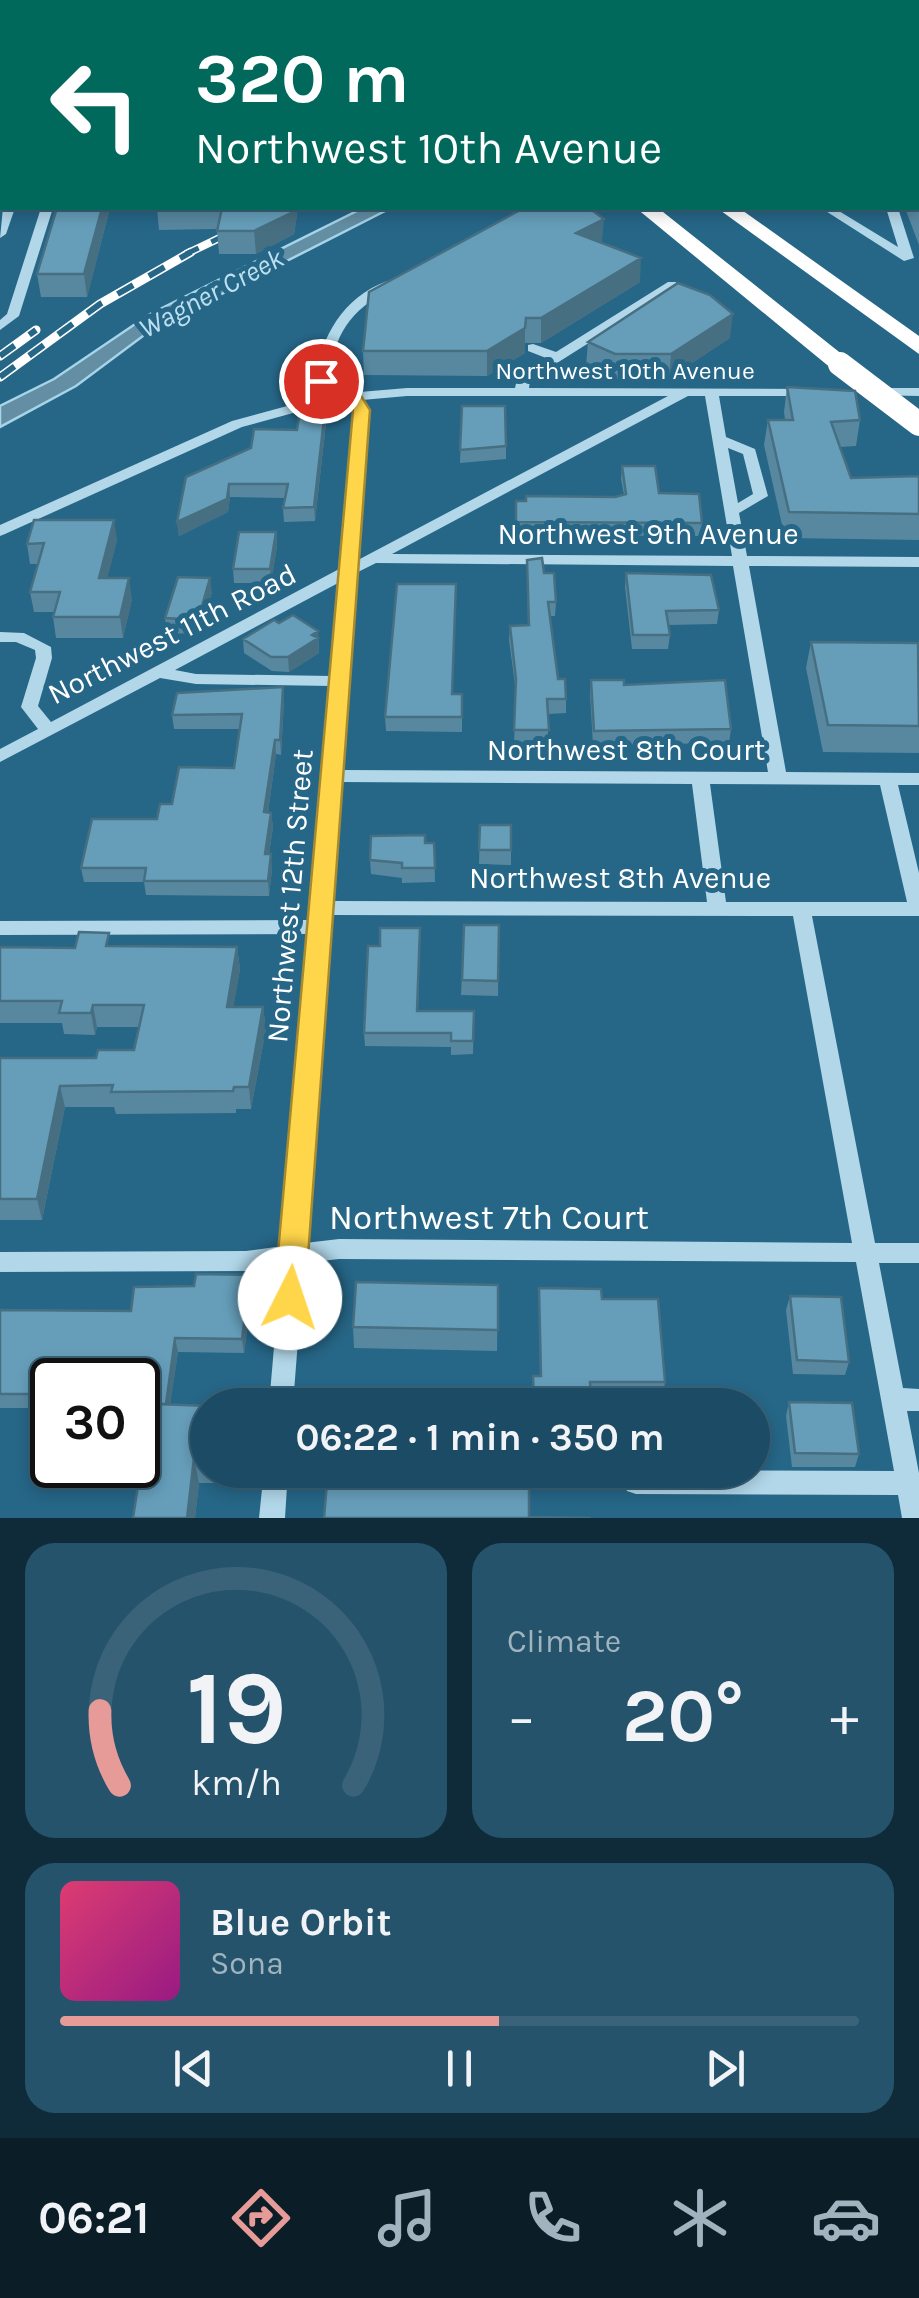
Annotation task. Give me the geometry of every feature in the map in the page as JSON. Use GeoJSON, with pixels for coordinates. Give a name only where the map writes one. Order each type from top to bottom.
{"type":"FeatureCollection","features":[{"type":"Feature","properties":{"kind":"highway"},"geometry":{"type":"LineString","coordinates":[[648,210],[919,424]]}},
{"type":"Feature","properties":{"kind":"highway"},"geometry":{"type":"LineString","coordinates":[[730,210],[765,232]]}},
{"type":"Feature","properties":{"kind":"highway"},"geometry":{"type":"LineString","coordinates":[[738,210],[919,347]]}},
{"type":"Feature","properties":{"kind":"street"},"geometry":{"type":"LineString","coordinates":[[0,234],[8,210]]}},
{"type":"Feature","properties":{"kind":"street"},"geometry":{"type":"LineString","coordinates":[[0,325],[13,316],[46,210]]}},
{"type":"Feature","properties":{"kind":"street"},"geometry":{"type":"LineString","coordinates":[[830,210],[908,258],[893,210]]}},
{"type":"Feature","properties":{"kind":"street","name":"Northwest 12th Street"},"geometry":{"type":"LineString","coordinates":[[282,1388],[362,410],[321,381],[330,334],[351,307],[401,278]]}},
{"type":"Feature","properties":{"kind":"street"},"geometry":{"type":"LineString","coordinates":[[386,285],[405,294]]}},
{"type":"Feature","properties":{"kind":"street"},"geometry":{"type":"LineString","coordinates":[[522,392],[523,378],[672,285]]}},
{"type":"Feature","properties":{"kind":"street"},"geometry":{"type":"LineString","coordinates":[[532,348],[556,358]]}},
{"type":"Feature","properties":{"kind":"street","name":"Northwest 11th Road"},"geometry":{"type":"LineString","coordinates":[[0,756],[686,392]]}},
{"type":"Feature","properties":{"kind":"street"},"geometry":{"type":"LineString","coordinates":[[711,392],[778,779]]}},
{"type":"Feature","properties":{"kind":"street","name":"Northwest 10th Avenue"},"geometry":{"type":"LineString","coordinates":[[0,531],[238,424],[342,396],[817,392]]}},
{"type":"Feature","properties":{"kind":"street"},"geometry":{"type":"LineString","coordinates":[[852,392],[919,392]]}},
{"type":"Feature","properties":{"kind":"street"},"geometry":{"type":"LineString","coordinates":[[720,439],[750,452],[761,496],[733,511]]}},
{"type":"Feature","properties":{"kind":"street","name":"Northwest 9th Avenue"},"geometry":{"type":"LineString","coordinates":[[378,558],[919,562]]}},
{"type":"Feature","properties":{"kind":"street"},"geometry":{"type":"LineString","coordinates":[[0,638],[32,640],[43,646],[44,658],[29,707],[32,716],[48,729]]}},
{"type":"Feature","properties":{"kind":"street"},"geometry":{"type":"LineString","coordinates":[[157,672],[196,679],[341,681]]}},
{"type":"Feature","properties":{"kind":"street","name":"Northwest 8th Court"},"geometry":{"type":"LineString","coordinates":[[332,776],[919,779]]}},
{"type":"Feature","properties":{"kind":"street"},"geometry":{"type":"LineString","coordinates":[[700,778],[717,907]]}},
{"type":"Feature","properties":{"kind":"street"},"geometry":{"type":"LineString","coordinates":[[888,779],[919,909]]}},
{"type":"Feature","properties":{"kind":"street","name":"Northwest 8th Avenue"},"geometry":{"type":"LineString","coordinates":[[0,928],[717,907],[919,909]]}},
{"type":"Feature","properties":{"kind":"street"},"geometry":{"type":"LineString","coordinates":[[801,908],[914,1518]]}},
{"type":"Feature","properties":{"kind":"street","name":"Northwest 7th Court"},"geometry":{"type":"LineString","coordinates":[[0,1262],[246,1261],[339,1249],[919,1253]]}},
{"type":"Feature","properties":{"kind":"street"},"geometry":{"type":"LineString","coordinates":[[893,1399],[919,1400]]}},
{"type":"Feature","properties":{"kind":"street"},"geometry":{"type":"LineString","coordinates":[[770,1482],[909,1482]]}},
{"type":"Feature","properties":{"kind":"street"},"geometry":{"type":"LineString","coordinates":[[272,1518],[274,1488]]}},
{"type":"Feature","properties":{"kind":"water","name":"Wagner Creek"},"geometry":{"type":"Polygon","coordinates":[[[359,210],[387,210],[151,330],[76,386],[0,427],[0,406],[54,379],[150,314],[359,210]]]}},
{"type":"Feature","properties":{"kind":"building"},"geometry":{"type":"Polygon","coordinates":[[[56,210],[101,210],[84,274],[37,274],[56,210]]]}},
{"type":"Feature","properties":{"kind":"building"},"geometry":{"type":"Polygon","coordinates":[[[222,210],[293,210],[254,231],[217,231],[222,210]]]}},
{"type":"Feature","properties":{"kind":"building"},"geometry":{"type":"Polygon","coordinates":[[[520,210],[592,210],[604,219],[576,233],[641,258],[541,318],[526,318],[525,328],[487,351],[363,351],[369,292],[520,210]]]}},
{"type":"Feature","properties":{"kind":"building"},"geometry":{"type":"Polygon","coordinates":[[[678,283],[710,295],[733,314],[671,354],[615,354],[588,342],[678,283]]]}},
{"type":"Feature","properties":{"kind":"building"},"geometry":{"type":"Polygon","coordinates":[[[787,387],[855,391],[860,420],[831,422],[851,478],[919,476],[919,514],[789,512],[768,420],[793,420],[787,387]]]}},
{"type":"Feature","properties":{"kind":"building"},"geometry":{"type":"Polygon","coordinates":[[[462,406],[505,406],[506,446],[460,450],[462,406]]]}},
{"type":"Feature","properties":{"kind":"building"},"geometry":{"type":"Polygon","coordinates":[[[300,410],[325,410],[314,507],[283,508],[288,484],[229,484],[227,499],[177,522],[186,477],[251,448],[254,429],[297,430],[300,410]]]}},
{"type":"Feature","properties":{"kind":"building"},"geometry":{"type":"Polygon","coordinates":[[[622,466],[655,466],[659,493],[699,494],[702,523],[516,522],[516,501],[526,501],[526,496],[626,494],[622,466]]]}},
{"type":"Feature","properties":{"kind":"building"},"geometry":{"type":"Polygon","coordinates":[[[34,520],[114,520],[99,578],[129,578],[120,617],[53,617],[60,592],[30,592],[44,543],[27,544],[34,520]]]}},
{"type":"Feature","properties":{"kind":"building"},"geometry":{"type":"Polygon","coordinates":[[[239,532],[276,532],[270,569],[233,569],[239,532]]]}},
{"type":"Feature","properties":{"kind":"building"},"geometry":{"type":"Polygon","coordinates":[[[542,558],[544,573],[554,573],[556,602],[548,602],[558,679],[565,679],[566,699],[547,699],[549,730],[514,730],[516,679],[510,626],[529,625],[527,560],[542,558]]]}},
{"type":"Feature","properties":{"kind":"building"},"geometry":{"type":"Polygon","coordinates":[[[626,573],[711,575],[719,610],[666,611],[670,635],[633,635],[626,573]]]}},
{"type":"Feature","properties":{"kind":"building"},"geometry":{"type":"Polygon","coordinates":[[[178,577],[210,578],[198,620],[165,618],[178,577]]]}},
{"type":"Feature","properties":{"kind":"building"},"geometry":{"type":"Polygon","coordinates":[[[397,584],[456,584],[452,694],[462,694],[462,717],[385,717],[397,584]]]}},
{"type":"Feature","properties":{"kind":"building"},"geometry":{"type":"Polygon","coordinates":[[[293,615],[318,631],[312,635],[318,638],[288,657],[271,657],[243,639],[274,620],[279,623],[293,615]]]}},
{"type":"Feature","properties":{"kind":"building"},"geometry":{"type":"Polygon","coordinates":[[[811,642],[918,643],[919,726],[828,725],[811,642]]]}},
{"type":"Feature","properties":{"kind":"building"},"geometry":{"type":"Polygon","coordinates":[[[591,680],[624,680],[624,685],[725,680],[731,729],[594,731],[591,680]]]}},
{"type":"Feature","properties":{"kind":"building"},"geometry":{"type":"Polygon","coordinates":[[[283,687],[280,740],[275,740],[264,812],[271,813],[265,854],[271,854],[268,881],[144,881],[146,868],[81,868],[92,819],[157,819],[160,804],[172,804],[179,767],[234,768],[242,714],[172,715],[177,693],[283,687]]]}},
{"type":"Feature","properties":{"kind":"building"},"geometry":{"type":"Polygon","coordinates":[[[480,825],[511,825],[511,850],[479,850],[480,825]]]}},
{"type":"Feature","properties":{"kind":"building"},"geometry":{"type":"Polygon","coordinates":[[[425,835],[425,843],[434,843],[435,868],[402,868],[402,863],[370,860],[371,836],[425,835]]]}},
{"type":"Feature","properties":{"kind":"building"},"geometry":{"type":"Polygon","coordinates":[[[464,925],[499,925],[498,981],[462,980],[464,925]]]}},
{"type":"Feature","properties":{"kind":"building"},"geometry":{"type":"Polygon","coordinates":[[[380,928],[420,928],[417,1011],[474,1011],[473,1041],[451,1041],[451,1033],[364,1033],[368,946],[380,946],[380,928]]]}},
{"type":"Feature","properties":{"kind":"building"},"geometry":{"type":"Polygon","coordinates":[[[79,932],[109,933],[106,946],[237,947],[227,1007],[263,1007],[249,1087],[234,1087],[233,1091],[111,1092],[113,1085],[60,1086],[37,1199],[0,1199],[0,1058],[96,1058],[98,1050],[134,1050],[144,1005],[93,1005],[91,1013],[59,1013],[62,1001],[0,1001],[0,947],[75,948],[79,932]]]}},
{"type":"Feature","properties":{"kind":"building"},"geometry":{"type":"Polygon","coordinates":[[[196,1274],[250,1275],[242,1339],[175,1338],[166,1404],[160,1404],[160,1358],[30,1358],[30,1394],[0,1394],[0,1310],[131,1311],[134,1287],[194,1286],[196,1274]]]}},
{"type":"Feature","properties":{"kind":"building"},"geometry":{"type":"Polygon","coordinates":[[[356,1282],[498,1285],[498,1330],[353,1327],[356,1282]]]}},
{"type":"Feature","properties":{"kind":"building"},"geometry":{"type":"Polygon","coordinates":[[[539,1288],[601,1289],[602,1299],[658,1299],[665,1382],[590,1382],[591,1388],[533,1388],[533,1376],[541,1376],[539,1288]]]}},
{"type":"Feature","properties":{"kind":"building"},"geometry":{"type":"Polygon","coordinates":[[[790,1296],[841,1297],[849,1362],[797,1360],[790,1296]]]}},
{"type":"Feature","properties":{"kind":"building"},"geometry":{"type":"Polygon","coordinates":[[[789,1402],[852,1403],[859,1454],[795,1453],[789,1402]]]}},
{"type":"Feature","properties":{"kind":"building"},"geometry":{"type":"Polygon","coordinates":[[[160,1404],[190,1405],[187,1518],[133,1518],[138,1488],[160,1488],[160,1404]]]}},
{"type":"Feature","properties":{"kind":"building"},"geometry":{"type":"Polygon","coordinates":[[[326,1488],[529,1488],[529,1517],[591,1518],[324,1518],[326,1488]]]}},
{"type":"Feature","properties":{"kind":"railway"},"geometry":{"type":"LineString","coordinates":[[186,254],[278,210]]}},
{"type":"Feature","properties":{"kind":"railway"},"geometry":{"type":"LineString","coordinates":[[0,377],[100,304],[191,252]]}},
{"type":"Feature","properties":{"kind":"railway"},"geometry":{"type":"LineString","coordinates":[[0,356],[36,330]]}},
{"type":"Feature","properties":{"kind":"route"},"geometry":{"type":"LineString","coordinates":[[290,1298],[362,410],[352,395],[332,398],[321,381]]}}]}
